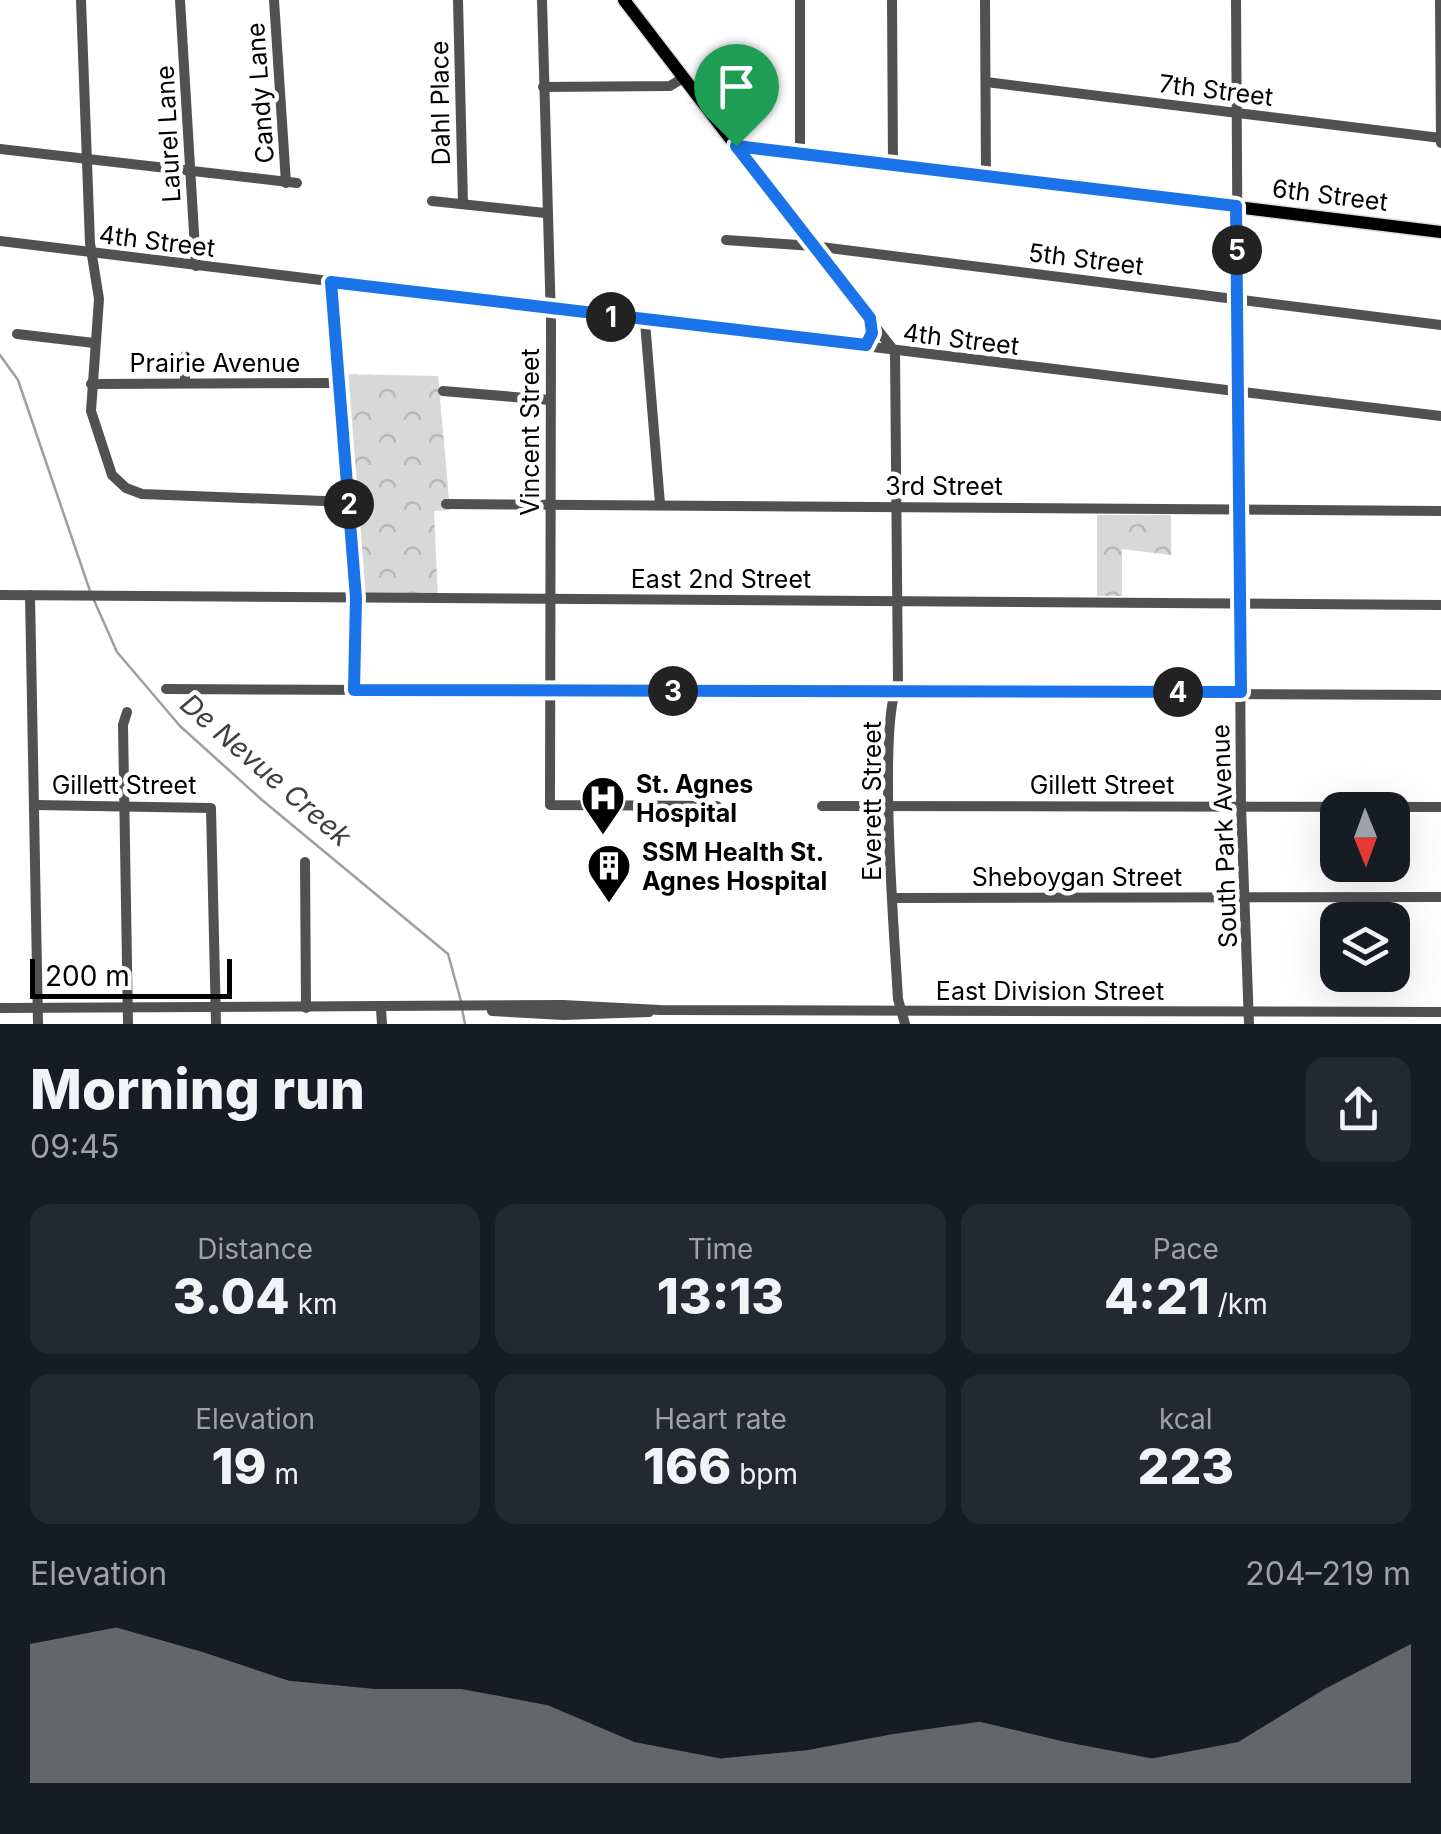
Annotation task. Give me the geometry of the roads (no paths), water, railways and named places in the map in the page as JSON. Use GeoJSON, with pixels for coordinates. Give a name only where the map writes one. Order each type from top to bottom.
{"type":"FeatureCollection","features":[{"type":"Feature","properties":{"kind":"main road"},"geometry":{"type":"LineString","coordinates":[[624,0],[736,146]]}},
{"type":"Feature","properties":{"kind":"main road","name":"6th Street"},"geometry":{"type":"LineString","coordinates":[[736,146],[1441,232]]}},
{"type":"Feature","properties":{"kind":"street"},"geometry":{"type":"LineString","coordinates":[[81,0],[91,254],[100,298],[91,384],[96,433],[110,471],[130,490],[248,502],[348,502]]}},
{"type":"Feature","properties":{"kind":"street","name":"Laurel Lane"},"geometry":{"type":"LineString","coordinates":[[180,0],[196,266]]}},
{"type":"Feature","properties":{"kind":"street","name":"Candy Lane"},"geometry":{"type":"LineString","coordinates":[[191,170],[292,183],[274,0]]}},
{"type":"Feature","properties":{"kind":"street","name":"Dahl Place"},"geometry":{"type":"LineString","coordinates":[[458,0],[463,204]]}},
{"type":"Feature","properties":{"kind":"street","name":"Vincent Street"},"geometry":{"type":"LineString","coordinates":[[542,0],[550,400],[550,805],[717,806]]}},
{"type":"Feature","properties":{"kind":"street"},"geometry":{"type":"LineString","coordinates":[[800,0],[800,152]]}},
{"type":"Feature","properties":{"kind":"street"},"geometry":{"type":"LineString","coordinates":[[892,0],[892,164]]}},
{"type":"Feature","properties":{"kind":"street"},"geometry":{"type":"LineString","coordinates":[[985,0],[986,176]]}},
{"type":"Feature","properties":{"kind":"street","name":"South Park Avenue"},"geometry":{"type":"LineString","coordinates":[[1236,0],[1242,806],[1250,1024]]}},
{"type":"Feature","properties":{"kind":"street"},"geometry":{"type":"LineString","coordinates":[[1440,0],[1441,141]]}},
{"type":"Feature","properties":{"kind":"street"},"geometry":{"type":"LineString","coordinates":[[543,88],[670,86],[683,78]]}},
{"type":"Feature","properties":{"kind":"street","name":"7th Street"},"geometry":{"type":"LineString","coordinates":[[986,82],[1441,141]]}},
{"type":"Feature","properties":{"kind":"street"},"geometry":{"type":"LineString","coordinates":[[736,146],[895,352]]}},
{"type":"Feature","properties":{"kind":"street"},"geometry":{"type":"LineString","coordinates":[[0,149],[191,170]]}},
{"type":"Feature","properties":{"kind":"street"},"geometry":{"type":"LineString","coordinates":[[432,201],[545,213]]}},
{"type":"Feature","properties":{"kind":"street","name":"5th Street"},"geometry":{"type":"LineString","coordinates":[[726,240],[814,246],[1441,325]]}},
{"type":"Feature","properties":{"kind":"street","name":"4th Street"},"geometry":{"type":"LineString","coordinates":[[0,241],[1441,416]]}},
{"type":"Feature","properties":{"kind":"street"},"geometry":{"type":"LineString","coordinates":[[331,282],[356,598],[354,690]]}},
{"type":"Feature","properties":{"kind":"street"},"geometry":{"type":"LineString","coordinates":[[861,348],[872,336],[870,318]]}},
{"type":"Feature","properties":{"kind":"street"},"geometry":{"type":"LineString","coordinates":[[645,322],[660,504]]}},
{"type":"Feature","properties":{"kind":"street"},"geometry":{"type":"LineString","coordinates":[[17,334],[94,343]]}},
{"type":"Feature","properties":{"kind":"street","name":"Everett Street"},"geometry":{"type":"LineString","coordinates":[[895,352],[898,600],[890,805],[893,898],[905,1024]]}},
{"type":"Feature","properties":{"kind":"street"},"geometry":{"type":"LineString","coordinates":[[185,356],[186,383]]}},
{"type":"Feature","properties":{"kind":"street","name":"Prairie Avenue"},"geometry":{"type":"LineString","coordinates":[[91,384],[339,383]]}},
{"type":"Feature","properties":{"kind":"street"},"geometry":{"type":"LineString","coordinates":[[442,392],[550,400]]}},
{"type":"Feature","properties":{"kind":"street","name":"3rd Street"},"geometry":{"type":"LineString","coordinates":[[446,504],[1441,511]]}},
{"type":"Feature","properties":{"kind":"street","name":"East 2nd Street"},"geometry":{"type":"LineString","coordinates":[[0,595],[1441,605]]}},
{"type":"Feature","properties":{"kind":"street"},"geometry":{"type":"LineString","coordinates":[[30,595],[38,1024]]}},
{"type":"Feature","properties":{"kind":"street"},"geometry":{"type":"LineString","coordinates":[[166,688],[1441,695]]}},
{"type":"Feature","properties":{"kind":"street"},"geometry":{"type":"LineString","coordinates":[[128,712],[123,725],[128,1024]]}},
{"type":"Feature","properties":{"kind":"street","name":"Gillett Street"},"geometry":{"type":"LineString","coordinates":[[36,805],[211,808],[216,1009]]}},
{"type":"Feature","properties":{"kind":"street","name":"Gillett Street"},"geometry":{"type":"LineString","coordinates":[[822,806],[1441,807]]}},
{"type":"Feature","properties":{"kind":"street"},"geometry":{"type":"LineString","coordinates":[[305,862],[306,1008]]}},
{"type":"Feature","properties":{"kind":"street","name":"Sheboygan Street"},"geometry":{"type":"LineString","coordinates":[[893,898],[1441,896]]}},
{"type":"Feature","properties":{"kind":"street","name":"East Division Street"},"geometry":{"type":"LineString","coordinates":[[0,1008],[467,1009],[545,1015],[633,1015],[695,1009],[1249,1011],[1347,1018],[1441,1012]]}},
{"type":"Feature","properties":{"kind":"street"},"geometry":{"type":"LineString","coordinates":[[216,1009],[216,1024]]}},
{"type":"Feature","properties":{"kind":"street"},"geometry":{"type":"LineString","coordinates":[[381,1009],[382,1024]]}},
{"type":"Feature","properties":{"kind":"street"},"geometry":{"type":"LineString","coordinates":[[695,1009],[696,1024]]}},
{"type":"Feature","properties":{"kind":"street"},"geometry":{"type":"LineString","coordinates":[[775,1010],[776,1024]]}},
{"type":"Feature","properties":{"kind":"street"},"geometry":{"type":"LineString","coordinates":[[1006,1011],[1006,1024]]}},
{"type":"Feature","properties":{"kind":"street"},"geometry":{"type":"LineString","coordinates":[[1100,1011],[1100,1024]]}},
{"type":"Feature","properties":{"kind":"waterway","name":"De Nevue Creek"},"geometry":{"type":"LineString","coordinates":[[0,355],[18,380],[90,591]]}},
{"type":"Feature","properties":{"kind":"waterway","name":"De Nevue Creek"},"geometry":{"type":"LineString","coordinates":[[93,598],[117,652],[180,726],[262,800],[448,954],[461,1001]]}},
{"type":"Feature","properties":{"kind":"waterway","name":"De Nevue Creek"},"geometry":{"type":"LineString","coordinates":[[462,1009],[465,1024]]}},
{"type":"Feature","properties":{"kind":"place","name":"St. Agnes Hospital"},"geometry":{"type":"Point","coordinates":[603,836]}},
{"type":"Feature","properties":{"kind":"place","name":"SSM Health St. Agnes Hospital"},"geometry":{"type":"Point","coordinates":[609,904]}}]}
